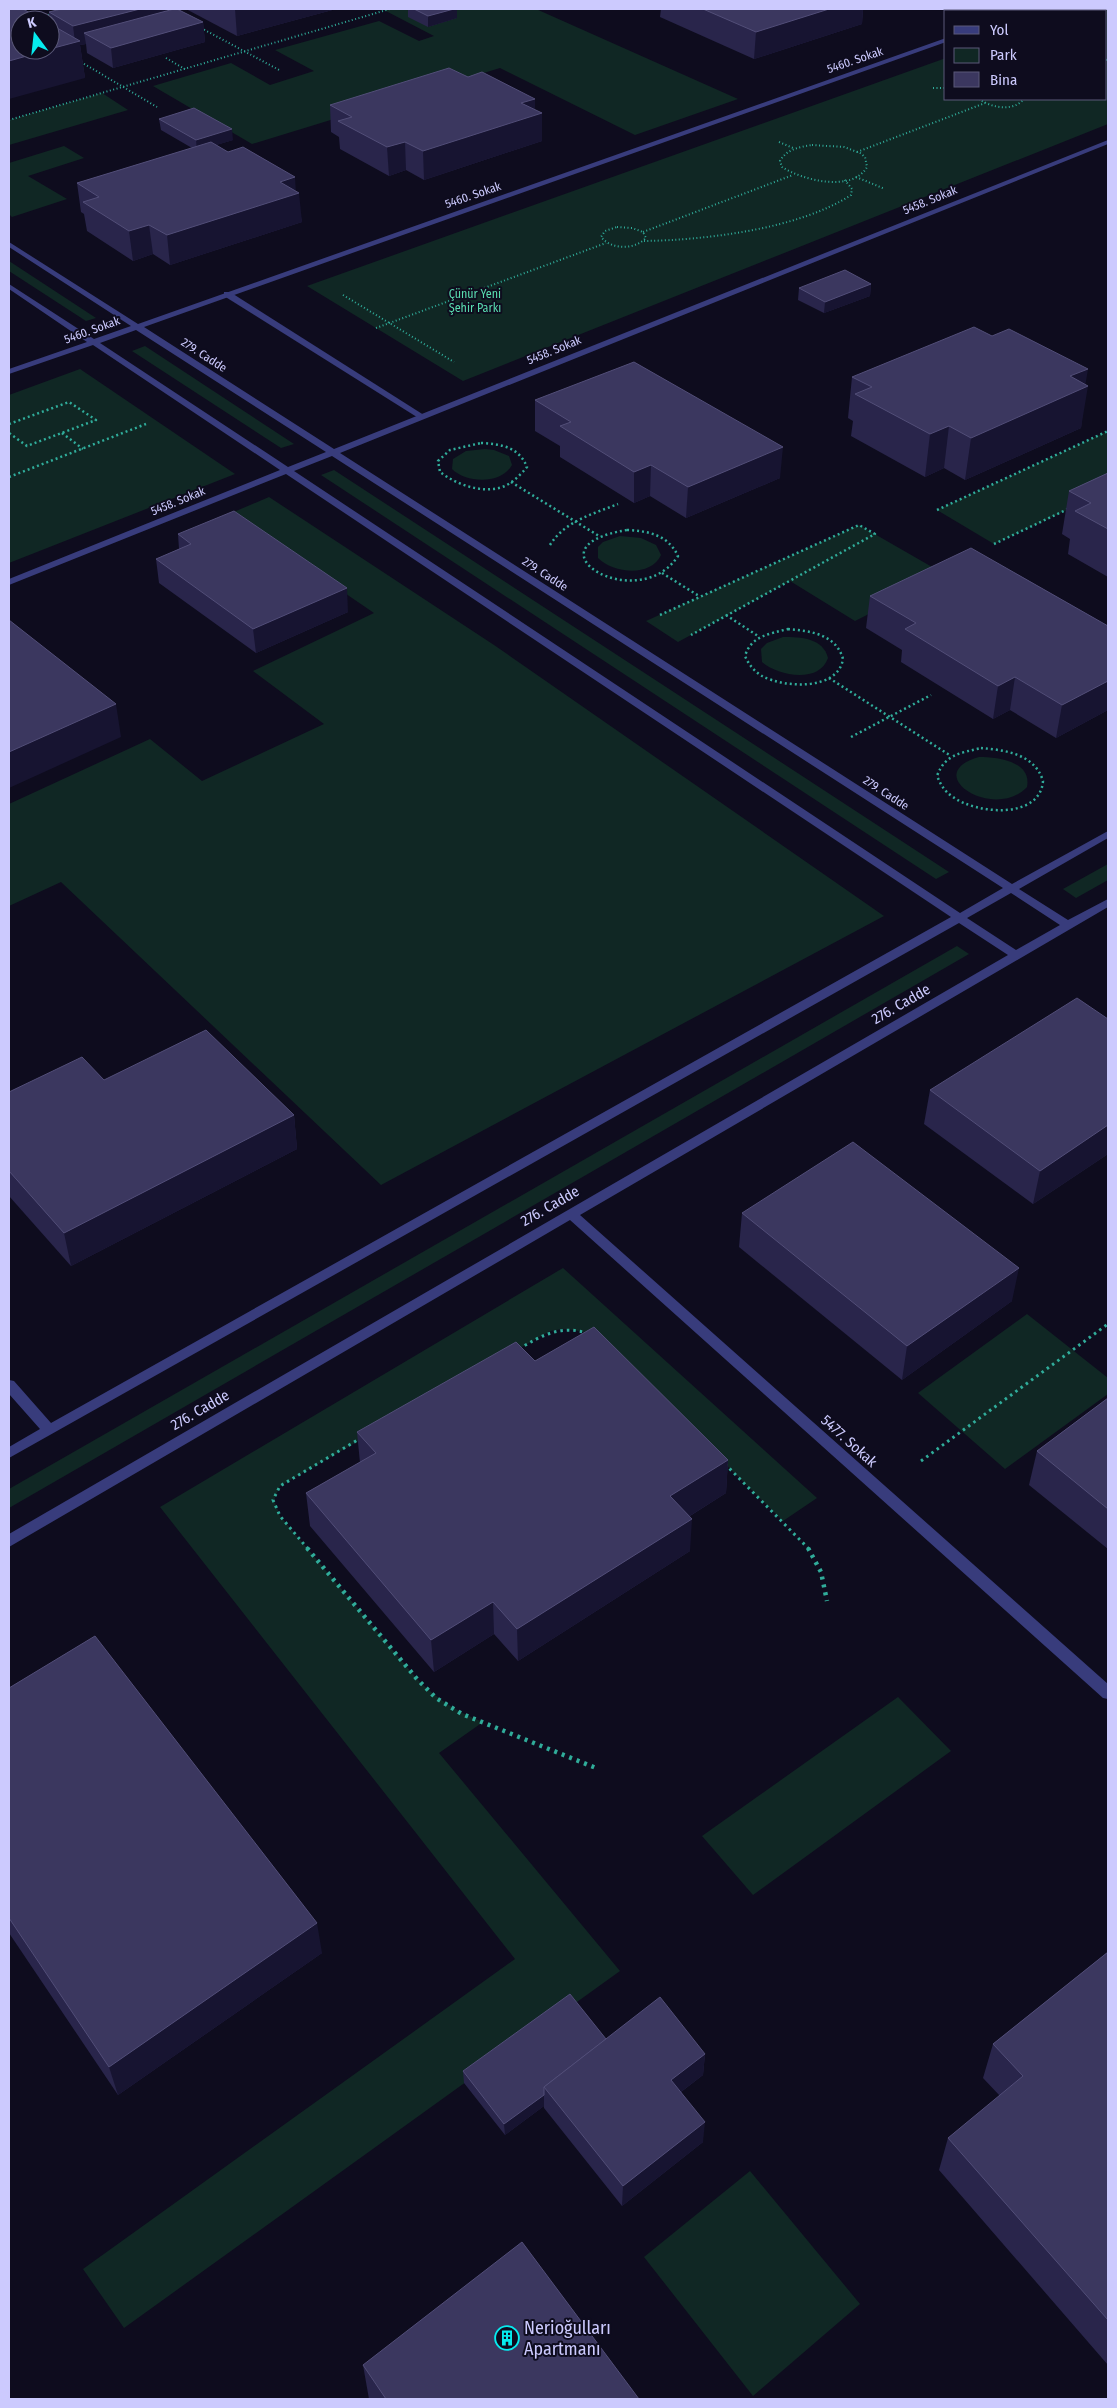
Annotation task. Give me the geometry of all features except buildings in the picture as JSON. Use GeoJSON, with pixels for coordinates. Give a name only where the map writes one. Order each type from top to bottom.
{"type":"FeatureCollection","features":[{"type":"Feature","properties":{"kind":"street","name":"5460. Sokak"},"geometry":{"type":"LineString","coordinates":[[9,372],[944,41]]}},
{"type":"Feature","properties":{"kind":"street","name":"5458. Sokak"},"geometry":{"type":"LineString","coordinates":[[9,582],[1108,142]]}},
{"type":"Feature","properties":{"kind":"street","name":"279. Cadde"},"geometry":{"type":"LineString","coordinates":[[9,244],[1068,925]]}},
{"type":"Feature","properties":{"kind":"street"},"geometry":{"type":"LineString","coordinates":[[9,286],[1017,956]]}},
{"type":"Feature","properties":{"kind":"street"},"geometry":{"type":"LineString","coordinates":[[227,294],[423,416]]}},
{"type":"Feature","properties":{"kind":"street"},"geometry":{"type":"LineString","coordinates":[[9,1453],[1108,834]]}},
{"type":"Feature","properties":{"kind":"street","name":"276. Cadde"},"geometry":{"type":"LineString","coordinates":[[9,1541],[570,1213],[1108,902]]}},
{"type":"Feature","properties":{"kind":"street","name":"5477. Sokak"},"geometry":{"type":"LineString","coordinates":[[570,1213],[1108,1693]]}},
{"type":"Feature","properties":{"kind":"street"},"geometry":{"type":"LineString","coordinates":[[9,1385],[49,1430]]}},
{"type":"Feature","properties":{"kind":"path"},"geometry":{"type":"LineString","coordinates":[[9,120],[390,9]]}},
{"type":"Feature","properties":{"kind":"path"},"geometry":{"type":"LineString","coordinates":[[197,26],[281,71]]}},
{"type":"Feature","properties":{"kind":"path"},"geometry":{"type":"LineString","coordinates":[[166,58],[185,69]]}},
{"type":"Feature","properties":{"kind":"path"},"geometry":{"type":"LineString","coordinates":[[74,59],[157,107]]}},
{"type":"Feature","properties":{"kind":"path"},"geometry":{"type":"LineString","coordinates":[[980,100],[985,103],[1007,107],[1020,104],[1023,100]]}},
{"type":"Feature","properties":{"kind":"path"},"geometry":{"type":"LineString","coordinates":[[858,152],[985,103]]}},
{"type":"Feature","properties":{"kind":"path"},"geometry":{"type":"LineString","coordinates":[[826,144],[858,152],[867,160],[868,166],[864,172],[844,180],[813,180],[793,175],[782,167],[780,161],[782,156],[794,149],[826,144]]}},
{"type":"Feature","properties":{"kind":"path"},"geometry":{"type":"LineString","coordinates":[[606,243],[601,237],[605,231],[610,229],[625,227],[643,232],[793,175]]}},
{"type":"Feature","properties":{"kind":"path"},"geometry":{"type":"LineString","coordinates":[[376,328],[606,243],[626,246],[644,241],[721,236],[787,221],[842,201],[851,195],[852,189],[844,180]]}},
{"type":"Feature","properties":{"kind":"path"},"geometry":{"type":"LineString","coordinates":[[643,232],[646,235],[644,241]]}},
{"type":"Feature","properties":{"kind":"path"},"geometry":{"type":"LineString","coordinates":[[338,292],[459,365]]}},
{"type":"Feature","properties":{"kind":"path"},"geometry":{"type":"LineString","coordinates":[[9,424],[69,402],[96,420],[26,446],[9,433]]}},
{"type":"Feature","properties":{"kind":"path"},"geometry":{"type":"LineString","coordinates":[[9,477],[147,424]]}},
{"type":"Feature","properties":{"kind":"path"},"geometry":{"type":"LineString","coordinates":[[937,510],[1108,430]]}},
{"type":"Feature","properties":{"kind":"path"},"geometry":{"type":"LineString","coordinates":[[62,433],[83,449]]}},
{"type":"Feature","properties":{"kind":"path"},"geometry":{"type":"LineString","coordinates":[[511,482],[523,474],[527,467],[525,459],[519,452],[509,447],[481,443],[466,445],[453,448],[438,461],[437,468],[441,475],[461,486],[490,488],[511,482],[599,536]]}},
{"type":"Feature","properties":{"kind":"path"},"geometry":{"type":"LineString","coordinates":[[548,548],[552,540],[562,530],[575,522],[618,504]]}},
{"type":"Feature","properties":{"kind":"path"},"geometry":{"type":"LineString","coordinates":[[994,544],[1070,509]]}},
{"type":"Feature","properties":{"kind":"path"},"geometry":{"type":"LineString","coordinates":[[655,617],[859,525],[875,534],[686,637]]}},
{"type":"Feature","properties":{"kind":"path"},"geometry":{"type":"LineString","coordinates":[[634,530],[657,534],[668,540],[675,547],[678,556],[674,564],[662,573],[640,579],[624,579],[597,572],[583,558],[584,550],[588,542],[612,532],[634,530]]}},
{"type":"Feature","properties":{"kind":"path"},"geometry":{"type":"LineString","coordinates":[[662,573],[699,597]]}},
{"type":"Feature","properties":{"kind":"path"},"geometry":{"type":"LineString","coordinates":[[726,615],[758,636]]}},
{"type":"Feature","properties":{"kind":"path"},"geometry":{"type":"LineString","coordinates":[[788,629],[804,630],[832,641],[841,649],[844,658],[842,668],[829,678],[807,684],[790,685],[760,676],[750,669],[745,660],[745,652],[749,643],[758,636],[788,629]]}},
{"type":"Feature","properties":{"kind":"path"},"geometry":{"type":"LineString","coordinates":[[829,678],[951,756]]}},
{"type":"Feature","properties":{"kind":"path"},"geometry":{"type":"LineString","coordinates":[[848,739],[931,695]]}},
{"type":"Feature","properties":{"kind":"path"},"geometry":{"type":"LineString","coordinates":[[981,748],[1016,753],[1030,761],[1040,770],[1044,781],[1042,791],[1035,800],[1023,807],[1007,810],[990,811],[957,802],[946,793],[939,783],[938,773],[942,764],[951,756],[965,750],[981,748]]}},
{"type":"Feature","properties":{"kind":"path"},"geometry":{"type":"LineString","coordinates":[[921,1461],[1108,1324]]}},
{"type":"Feature","properties":{"kind":"path"},"geometry":{"type":"LineString","coordinates":[[516,1350],[550,1331],[566,1328],[581,1330],[598,1338]]}},
{"type":"Feature","properties":{"kind":"path"},"geometry":{"type":"LineString","coordinates":[[364,1436],[280,1486],[274,1500],[280,1516],[417,1679],[436,1698],[462,1714],[596,1768]]}},
{"type":"Feature","properties":{"kind":"path"},"geometry":{"type":"LineString","coordinates":[[719,1458],[802,1540],[814,1556],[821,1572],[827,1601]]}},
{"type":"Feature","properties":{"kind":"green space"},"geometry":{"type":"Polygon","coordinates":[[[536,9],[738,99],[635,135],[500,68],[252,144],[153,86],[231,63],[270,85],[314,71],[275,50],[379,21],[419,41],[434,36],[384,10],[536,9]]]}},
{"type":"Feature","properties":{"kind":"green space","name":"Çünür Yeni Şehir Parkı"},"geometry":{"type":"Polygon","coordinates":[[[1108,9],[1108,124],[463,381],[307,286],[944,59],[944,100],[1107,100],[1107,10],[1080,10],[1108,9]]]}},
{"type":"Feature","properties":{"kind":"green space"},"geometry":{"type":"Polygon","coordinates":[[[102,93],[128,110],[9,145],[9,120],[102,93]]]}},
{"type":"Feature","properties":{"kind":"green space"},"geometry":{"type":"Polygon","coordinates":[[[64,146],[84,158],[28,176],[67,199],[12,217],[9,214],[9,163],[64,146]]]}},
{"type":"Feature","properties":{"kind":"green space"},"geometry":{"type":"Polygon","coordinates":[[[9,261],[96,318],[86,321],[9,271],[9,261]]]}},
{"type":"Feature","properties":{"kind":"green space"},"geometry":{"type":"Polygon","coordinates":[[[145,346],[294,444],[281,448],[132,351],[145,346]]]}},
{"type":"Feature","properties":{"kind":"green space"},"geometry":{"type":"Polygon","coordinates":[[[80,369],[235,474],[9,563],[9,395],[80,369]]]}},
{"type":"Feature","properties":{"kind":"green space"},"geometry":{"type":"Polygon","coordinates":[[[1108,431],[1108,491],[994,544],[937,510],[1108,431]]]}},
{"type":"Feature","properties":{"kind":"green space"},"geometry":{"type":"Polygon","coordinates":[[[494,450],[509,456],[512,465],[500,476],[483,480],[466,477],[452,469],[453,459],[466,451],[494,450]]]}},
{"type":"Feature","properties":{"kind":"green space"},"geometry":{"type":"Polygon","coordinates":[[[334,470],[949,872],[936,879],[321,475],[334,470]]]}},
{"type":"Feature","properties":{"kind":"green space"},"geometry":{"type":"Polygon","coordinates":[[[269,497],[494,645],[884,916],[381,1185],[61,882],[9,906],[9,804],[150,739],[202,781],[324,724],[253,671],[374,613],[229,514],[269,497]]]}},
{"type":"Feature","properties":{"kind":"green space"},"geometry":{"type":"Polygon","coordinates":[[[859,525],[946,575],[855,621],[790,581],[678,642],[646,621],[859,525]]]}},
{"type":"Feature","properties":{"kind":"green space"},"geometry":{"type":"Polygon","coordinates":[[[620,536],[641,538],[656,545],[661,555],[649,567],[631,571],[613,567],[598,558],[598,547],[603,542],[620,536]]]}},
{"type":"Feature","properties":{"kind":"green space"},"geometry":{"type":"Polygon","coordinates":[[[783,637],[797,637],[810,640],[821,646],[828,658],[816,672],[807,674],[788,674],[769,667],[762,662],[761,649],[767,643],[783,637]]]}},
{"type":"Feature","properties":{"kind":"green space"},"geometry":{"type":"Polygon","coordinates":[[[979,757],[995,758],[1012,762],[1019,766],[1027,778],[1027,787],[1013,796],[997,799],[981,797],[968,792],[959,783],[957,774],[962,765],[979,757]]]}},
{"type":"Feature","properties":{"kind":"green space"},"geometry":{"type":"Polygon","coordinates":[[[1108,864],[1108,880],[1076,898],[1063,889],[1108,864]]]}},
{"type":"Feature","properties":{"kind":"green space"},"geometry":{"type":"Polygon","coordinates":[[[957,946],[969,954],[9,1508],[9,1489],[957,946]]]}},
{"type":"Feature","properties":{"kind":"green space"},"geometry":{"type":"Polygon","coordinates":[[[563,1268],[817,1498],[783,1521],[598,1339],[586,1333],[569,1329],[550,1331],[280,1486],[274,1500],[280,1516],[417,1679],[448,1704],[483,1722],[439,1753],[620,1971],[124,2328],[83,2269],[515,1959],[160,1507],[563,1268]]]}},
{"type":"Feature","properties":{"kind":"green space"},"geometry":{"type":"Polygon","coordinates":[[[1027,1314],[1108,1378],[1108,1394],[1005,1469],[918,1393],[1027,1314]]]}},
{"type":"Feature","properties":{"kind":"green space"},"geometry":{"type":"Polygon","coordinates":[[[898,1697],[951,1751],[753,1895],[702,1836],[898,1697]]]}},
{"type":"Feature","properties":{"kind":"green space"},"geometry":{"type":"Polygon","coordinates":[[[750,2171],[860,2304],[753,2396],[644,2257],[750,2171]]]}},
{"type":"Feature","properties":{"kind":"place","name":"Nerioğulları Apartmanı"},"geometry":{"type":"Point","coordinates":[507,2338]}}]}
